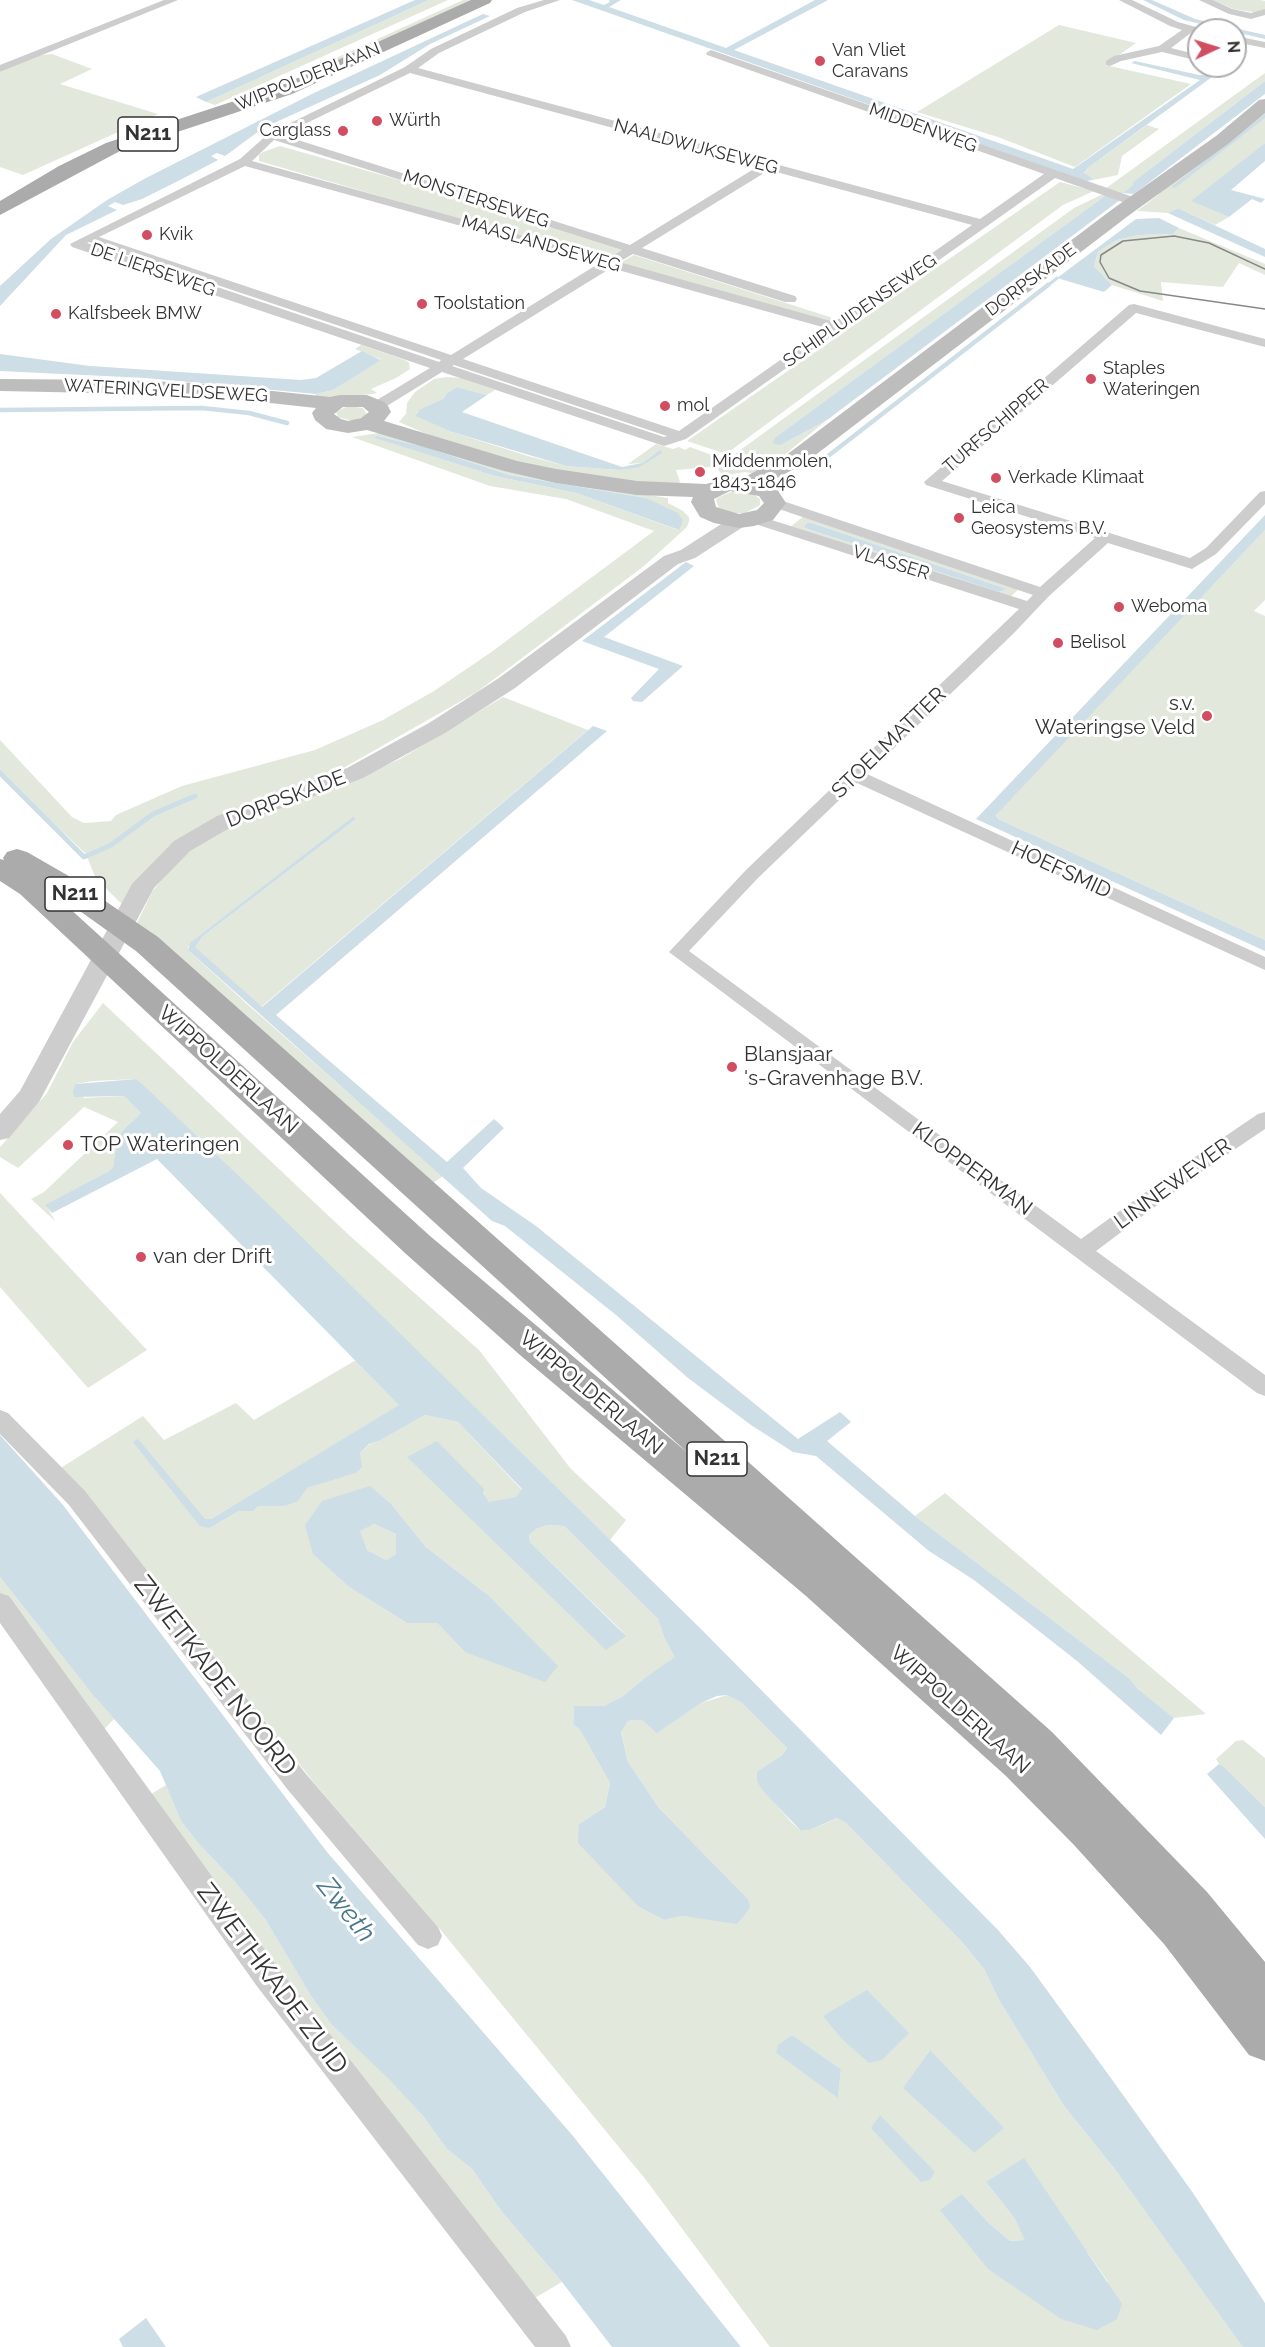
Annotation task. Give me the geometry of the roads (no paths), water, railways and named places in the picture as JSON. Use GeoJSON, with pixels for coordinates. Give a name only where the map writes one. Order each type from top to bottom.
{"type":"FeatureCollection","features":[{"type":"Feature","properties":{"kind":"main road","name":"WIPPOLDERLAAN"},"geometry":{"type":"LineString","coordinates":[[0,198],[94,148],[136,131],[252,93],[455,0]]}},
{"type":"Feature","properties":{"kind":"main road","name":"WIPPOLDERLAAN"},"geometry":{"type":"LineString","coordinates":[[0,209],[66,170],[113,147],[286,90],[484,0]]}},
{"type":"Feature","properties":{"kind":"main road","name":"DORPSKADE"},"geometry":{"type":"LineString","coordinates":[[746,520],[765,515],[772,509],[763,493],[794,465],[797,458],[1135,202],[1222,140],[1265,104]]}},
{"type":"Feature","properties":{"kind":"main road","name":"WATERINGVELDSEWEG"},"geometry":{"type":"LineString","coordinates":[[0,385],[196,389],[328,407]]}},
{"type":"Feature","properties":{"kind":"main road","name":"WATERINGVELDSEWEG"},"geometry":{"type":"LineString","coordinates":[[0,399],[180,396],[236,398],[328,407]]}},
{"type":"Feature","properties":{"kind":"main road"},"geometry":{"type":"LineString","coordinates":[[328,407],[324,418],[334,424],[353,426],[373,411],[458,449],[512,466],[709,503],[746,520]]}},
{"type":"Feature","properties":{"kind":"main road"},"geometry":{"type":"LineString","coordinates":[[709,503],[730,484],[763,493]]}},
{"type":"Feature","properties":{"kind":"main road","name":"WIPPOLDERLAAN"},"geometry":{"type":"LineString","coordinates":[[0,848],[57,881],[147,944],[1037,1746],[1192,1906],[1265,1996]]}},
{"type":"Feature","properties":{"kind":"main road","name":"WIPPOLDERLAAN"},"geometry":{"type":"LineString","coordinates":[[0,868],[30,888],[418,1245],[820,1585],[1021,1763],[1089,1831],[1179,1929],[1265,2039]]}},
{"type":"Feature","properties":{"kind":"street"},"geometry":{"type":"LineString","coordinates":[[0,69],[173,0]]}},
{"type":"Feature","properties":{"kind":"street"},"geometry":{"type":"LineString","coordinates":[[244,162],[273,136],[409,69],[435,51],[521,10],[555,0]]}},
{"type":"Feature","properties":{"kind":"street"},"geometry":{"type":"LineString","coordinates":[[1124,0],[1174,24],[1187,28]]}},
{"type":"Feature","properties":{"kind":"street"},"geometry":{"type":"LineString","coordinates":[[1204,0],[1229,11],[1263,14]]}},
{"type":"Feature","properties":{"kind":"street"},"geometry":{"type":"LineString","coordinates":[[1110,63],[1118,58],[1162,50],[1187,35]]}},
{"type":"Feature","properties":{"kind":"street"},"geometry":{"type":"LineString","coordinates":[[1247,41],[1265,45]]}},
{"type":"Feature","properties":{"kind":"street"},"geometry":{"type":"LineString","coordinates":[[1162,50],[1187,55]]}},
{"type":"Feature","properties":{"kind":"street","name":"MIDDENWEG"},"geometry":{"type":"LineString","coordinates":[[711,52],[1135,202]]}},
{"type":"Feature","properties":{"kind":"street","name":"NAALDWIJKSEWEG"},"geometry":{"type":"LineString","coordinates":[[409,69],[983,224]]}},
{"type":"Feature","properties":{"kind":"street","name":"MONSTERSEWEG"},"geometry":{"type":"LineString","coordinates":[[273,136],[850,318]]}},
{"type":"Feature","properties":{"kind":"street","name":"DE LIERSEWEG"},"geometry":{"type":"LineString","coordinates":[[244,162],[88,238],[664,442]]}},
{"type":"Feature","properties":{"kind":"street","name":"MAASLANDSEWEG"},"geometry":{"type":"LineString","coordinates":[[244,162],[838,327]]}},
{"type":"Feature","properties":{"kind":"street"},"geometry":{"type":"LineString","coordinates":[[373,411],[444,363],[767,166]]}},
{"type":"Feature","properties":{"kind":"street","name":"SCHIPLUIDENSEWEG"},"geometry":{"type":"LineString","coordinates":[[664,442],[681,436],[1052,174]]}},
{"type":"Feature","properties":{"kind":"street","name":"TURFSCHIPPER"},"geometry":{"type":"LineString","coordinates":[[1265,343],[1134,308],[931,482],[1192,564],[1211,552],[1265,495]]}},
{"type":"Feature","properties":{"kind":"street","name":"DE LIERSEWEG"},"geometry":{"type":"LineString","coordinates":[[444,363],[681,436]]}},
{"type":"Feature","properties":{"kind":"street","name":"VLASSER"},"geometry":{"type":"LineString","coordinates":[[763,493],[1043,593]]}},
{"type":"Feature","properties":{"kind":"street","name":"DORPSKADE"},"geometry":{"type":"LineString","coordinates":[[671,561],[677,551],[704,530],[709,503]]}},
{"type":"Feature","properties":{"kind":"street","name":"VLASSER"},"geometry":{"type":"LineString","coordinates":[[746,520],[1029,607]]}},
{"type":"Feature","properties":{"kind":"street","name":"DORPSKADE"},"geometry":{"type":"LineString","coordinates":[[0,1131],[30,1096],[144,884],[182,846],[225,821],[356,773],[437,728],[507,683],[671,561],[688,554],[746,520]]}},
{"type":"Feature","properties":{"kind":"street","name":"STOELMATTER"},"geometry":{"type":"LineString","coordinates":[[678,952],[752,874],[1043,593],[1105,537]]}},
{"type":"Feature","properties":{"kind":"street","name":"HOEFSMID"},"geometry":{"type":"LineString","coordinates":[[856,776],[1265,964]]}},
{"type":"Feature","properties":{"kind":"street","name":"KLOPPERMAN"},"geometry":{"type":"LineString","coordinates":[[678,952],[1265,1386]]}},
{"type":"Feature","properties":{"kind":"street","name":"LINNEWEVER"},"geometry":{"type":"LineString","coordinates":[[1082,1250],[1193,1168],[1265,1119]]}},
{"type":"Feature","properties":{"kind":"street","name":"ZWETKADE NOORD"},"geometry":{"type":"LineString","coordinates":[[0,1419],[77,1498],[297,1782],[382,1886],[428,1936]]}},
{"type":"Feature","properties":{"kind":"street","name":"ZWETHKADE ZUID"},"geometry":{"type":"LineString","coordinates":[[0,1603],[266,1975],[555,2347]]}},
{"type":"Feature","properties":{"kind":"water"},"geometry":{"type":"Polygon","coordinates":[[[415,0],[429,0],[206,102],[196,97],[415,0]]]}},
{"type":"Feature","properties":{"kind":"water"},"geometry":{"type":"Polygon","coordinates":[[[572,0],[589,0],[604,5],[610,2],[609,0],[621,0],[609,7],[726,48],[815,0],[828,0],[734,50],[1073,169],[1200,80],[1192,78],[1211,78],[1089,167],[1084,173],[1093,180],[1086,181],[572,0]]]}},
{"type":"Feature","properties":{"kind":"water"},"geometry":{"type":"Polygon","coordinates":[[[1143,0],[1152,0],[1193,18],[1184,20],[1143,0]]]}},
{"type":"Feature","properties":{"kind":"water"},"geometry":{"type":"Polygon","coordinates":[[[483,14],[490,16],[430,44],[380,75],[263,128],[225,156],[217,153],[211,156],[218,160],[182,179],[142,199],[123,205],[115,202],[108,206],[117,210],[66,235],[0,306],[0,286],[51,239],[107,200],[312,94],[483,14]]]}},
{"type":"Feature","properties":{"kind":"water"},"geometry":{"type":"Polygon","coordinates":[[[1247,31],[1265,35],[1265,39],[1247,35],[1247,31]]]}},
{"type":"Feature","properties":{"kind":"water"},"geometry":{"type":"Polygon","coordinates":[[[1135,61],[1187,72],[1187,77],[1131,63],[1135,61]]]}},
{"type":"Feature","properties":{"kind":"water"},"geometry":{"type":"Polygon","coordinates":[[[1265,81],[1265,94],[1134,194],[1123,193],[1133,185],[1133,182],[1265,81]]]}},
{"type":"Feature","properties":{"kind":"water"},"geometry":{"type":"Polygon","coordinates":[[[1265,114],[1265,118],[1175,188],[1171,187],[1265,114]]]}},
{"type":"Feature","properties":{"kind":"water"},"geometry":{"type":"Polygon","coordinates":[[[1265,143],[1265,161],[1231,190],[1265,199],[1261,203],[1252,199],[1229,217],[1191,201],[1265,143]]]}},
{"type":"Feature","properties":{"kind":"water"},"geometry":{"type":"Polygon","coordinates":[[[1106,195],[1120,200],[827,420],[781,445],[774,444],[773,441],[777,436],[1106,195]]]}},
{"type":"Feature","properties":{"kind":"water"},"geometry":{"type":"Polygon","coordinates":[[[1178,208],[1265,249],[1265,257],[1168,213],[1178,208]]]}},
{"type":"Feature","properties":{"kind":"water"},"geometry":{"type":"Polygon","coordinates":[[[1159,218],[1179,228],[1173,234],[1139,235],[1117,240],[1098,252],[1094,266],[1112,285],[1104,292],[1057,278],[1136,219],[1159,218]]]}},
{"type":"Feature","properties":{"kind":"water"},"geometry":{"type":"Polygon","coordinates":[[[362,351],[381,360],[333,390],[316,394],[146,378],[0,371],[0,354],[90,366],[301,380],[316,378],[362,351]]]}},
{"type":"Feature","properties":{"kind":"water"},"geometry":{"type":"Polygon","coordinates":[[[457,387],[487,395],[462,412],[622,467],[642,463],[660,450],[662,453],[638,468],[619,470],[566,466],[452,432],[416,416],[419,410],[443,399],[447,393],[457,387]]]}},
{"type":"Feature","properties":{"kind":"water"},"geometry":{"type":"Polygon","coordinates":[[[377,436],[425,447],[509,475],[646,498],[678,513],[683,521],[679,530],[576,493],[495,476],[372,437],[377,436]]]}},
{"type":"Feature","properties":{"kind":"water"},"geometry":{"type":"Polygon","coordinates":[[[1265,515],[1265,530],[996,815],[998,819],[1265,940],[1265,951],[976,819],[1265,515]]]}},
{"type":"Feature","properties":{"kind":"water"},"geometry":{"type":"Polygon","coordinates":[[[807,523],[1007,589],[999,592],[805,528],[807,523]]]}},
{"type":"Feature","properties":{"kind":"water"},"geometry":{"type":"Polygon","coordinates":[[[686,562],[694,566],[604,637],[683,666],[642,702],[633,701],[631,698],[659,669],[582,641],[686,562]]]}},
{"type":"Feature","properties":{"kind":"water"},"geometry":{"type":"Polygon","coordinates":[[[593,726],[607,731],[276,1015],[447,1162],[494,1119],[504,1128],[463,1168],[481,1188],[536,1226],[798,1439],[840,1412],[851,1422],[827,1441],[915,1516],[1129,1678],[1138,1689],[1174,1718],[1161,1735],[1077,1661],[974,1580],[929,1551],[816,1456],[793,1452],[751,1425],[688,1378],[616,1315],[505,1226],[492,1221],[188,950],[190,943],[196,938],[353,817],[356,819],[202,937],[195,947],[262,1007],[593,726]]]}},
{"type":"Feature","properties":{"kind":"water"},"geometry":{"type":"Polygon","coordinates":[[[137,1079],[266,1202],[702,1630],[998,1930],[1030,1967],[1113,2081],[1193,2193],[1265,2303],[1265,2347],[1243,2347],[1237,2339],[1114,2168],[1064,2106],[999,2000],[984,1969],[962,1942],[846,1823],[837,1818],[810,1830],[801,1831],[764,1792],[757,1782],[757,1772],[782,1755],[787,1748],[742,1703],[727,1695],[717,1696],[701,1703],[657,1733],[643,1721],[637,1720],[628,1721],[621,1732],[628,1762],[659,1808],[748,1899],[750,1908],[737,1924],[682,1916],[664,1920],[639,1907],[578,1843],[579,1824],[605,1807],[610,1783],[580,1730],[573,1724],[574,1706],[604,1706],[623,1696],[675,1657],[664,1637],[658,1619],[564,1526],[547,1525],[536,1529],[529,1535],[530,1542],[626,1636],[606,1650],[407,1457],[437,1441],[484,1489],[483,1493],[489,1502],[516,1497],[522,1489],[458,1422],[425,1415],[379,1441],[369,1444],[360,1453],[362,1467],[356,1473],[307,1488],[298,1501],[284,1506],[258,1506],[254,1511],[239,1511],[210,1528],[200,1526],[133,1442],[138,1439],[205,1519],[211,1519],[399,1405],[157,1159],[52,1213],[45,1205],[109,1171],[113,1167],[117,1140],[122,1131],[141,1113],[124,1096],[74,1097],[73,1091],[76,1084],[137,1079]]]}},
{"type":"Feature","properties":{"kind":"water","name":"Zweth"},"geometry":{"type":"Polygon","coordinates":[[[0,1435],[63,1505],[327,1852],[573,2136],[741,2347],[612,2347],[562,2282],[502,2212],[472,2169],[447,2149],[423,2116],[390,2080],[331,2024],[311,1996],[265,1919],[181,1821],[160,1771],[92,1694],[0,1577],[0,1435]]]}},
{"type":"Feature","properties":{"kind":"water"},"geometry":{"type":"Polygon","coordinates":[[[370,1486],[392,1505],[426,1547],[488,1595],[558,1666],[545,1682],[465,1652],[437,1623],[407,1623],[349,1587],[313,1554],[305,1525],[322,1501],[370,1486]],[[374,1524],[360,1531],[367,1550],[386,1560],[396,1554],[396,1534],[374,1524]]]}},
{"type":"Feature","properties":{"kind":"water"},"geometry":{"type":"Polygon","coordinates":[[[1219,1764],[1265,1807],[1265,1839],[1207,1774],[1219,1764]]]}},
{"type":"Feature","properties":{"kind":"water"},"geometry":{"type":"Polygon","coordinates":[[[867,1990],[909,2033],[882,2060],[869,2063],[842,2039],[823,2016],[867,1990]]]}},
{"type":"Feature","properties":{"kind":"water"},"geometry":{"type":"Polygon","coordinates":[[[792,2035],[841,2069],[838,2098],[776,2053],[778,2045],[792,2035]]]}},
{"type":"Feature","properties":{"kind":"water"},"geometry":{"type":"Polygon","coordinates":[[[930,2050],[1004,2128],[974,2153],[903,2088],[930,2050]]]}},
{"type":"Feature","properties":{"kind":"water"},"geometry":{"type":"Polygon","coordinates":[[[880,2115],[935,2172],[930,2180],[921,2182],[871,2128],[880,2115]]]}},
{"type":"Feature","properties":{"kind":"water"},"geometry":{"type":"Polygon","coordinates":[[[1024,2158],[1122,2304],[1117,2319],[1097,2330],[1061,2319],[988,2269],[940,2210],[962,2194],[989,2223],[1010,2241],[1025,2240],[1015,2219],[986,2182],[1024,2158]]]}},
{"type":"Feature","properties":{"kind":"water"},"geometry":{"type":"Polygon","coordinates":[[[146,2318],[166,2347],[123,2347],[119,2339],[146,2318]]]}},
{"type":"Feature","properties":{"kind":"waterway"},"geometry":{"type":"LineString","coordinates":[[1046,287],[1057,278]]}},
{"type":"Feature","properties":{"kind":"waterway"},"geometry":{"type":"LineString","coordinates":[[823,460],[1048,285]]}},
{"type":"Feature","properties":{"kind":"waterway"},"geometry":{"type":"LineString","coordinates":[[0,410],[202,408],[249,413],[287,423]]}},
{"type":"Feature","properties":{"kind":"waterway"},"geometry":{"type":"LineString","coordinates":[[0,773],[84,857],[111,845],[153,814],[195,796]]}},
{"type":"Feature","properties":{"kind":"tram line"},"geometry":{"type":"LineString","coordinates":[[1265,269],[1209,243],[1174,236],[1123,241],[1101,255],[1100,262],[1109,278],[1140,291],[1265,309]]}},
{"type":"Feature","properties":{"kind":"place","name":"Van Vliet Caravans"},"geometry":{"type":"Point","coordinates":[820,61]}},
{"type":"Feature","properties":{"kind":"place","name":"Würth"},"geometry":{"type":"Point","coordinates":[377,121]}},
{"type":"Feature","properties":{"kind":"place","name":"Carglass"},"geometry":{"type":"Point","coordinates":[343,131]}},
{"type":"Feature","properties":{"kind":"place","name":"Kvik"},"geometry":{"type":"Point","coordinates":[147,235]}},
{"type":"Feature","properties":{"kind":"place","name":"Toolstation"},"geometry":{"type":"Point","coordinates":[422,304]}},
{"type":"Feature","properties":{"kind":"place","name":"Kalfsbeek BMW"},"geometry":{"type":"Point","coordinates":[56,314]}},
{"type":"Feature","properties":{"kind":"place","name":"Staples Wateringen"},"geometry":{"type":"Point","coordinates":[1091,379]}},
{"type":"Feature","properties":{"kind":"place","name":"mol"},"geometry":{"type":"Point","coordinates":[665,406]}},
{"type":"Feature","properties":{"kind":"place","name":"Middenmolen, 1843-1846"},"geometry":{"type":"Point","coordinates":[700,472]}},
{"type":"Feature","properties":{"kind":"place","name":"Verkade Klimaat"},"geometry":{"type":"Point","coordinates":[996,478]}},
{"type":"Feature","properties":{"kind":"place","name":"Leica Geosystems B.V."},"geometry":{"type":"Point","coordinates":[959,518]}},
{"type":"Feature","properties":{"kind":"place","name":"Weboma"},"geometry":{"type":"Point","coordinates":[1119,607]}},
{"type":"Feature","properties":{"kind":"place","name":"Belisol"},"geometry":{"type":"Point","coordinates":[1058,643]}},
{"type":"Feature","properties":{"kind":"place","name":"s.v. Wateringse Veld"},"geometry":{"type":"Point","coordinates":[1207,716]}},
{"type":"Feature","properties":{"kind":"place","name":"Blansjaar 's-Gravenhage B.V."},"geometry":{"type":"Point","coordinates":[732,1067]}},
{"type":"Feature","properties":{"kind":"place","name":"TOP Wateringen"},"geometry":{"type":"Point","coordinates":[68,1145]}},
{"type":"Feature","properties":{"kind":"place","name":"van der Drift"},"geometry":{"type":"Point","coordinates":[141,1257]}}]}
